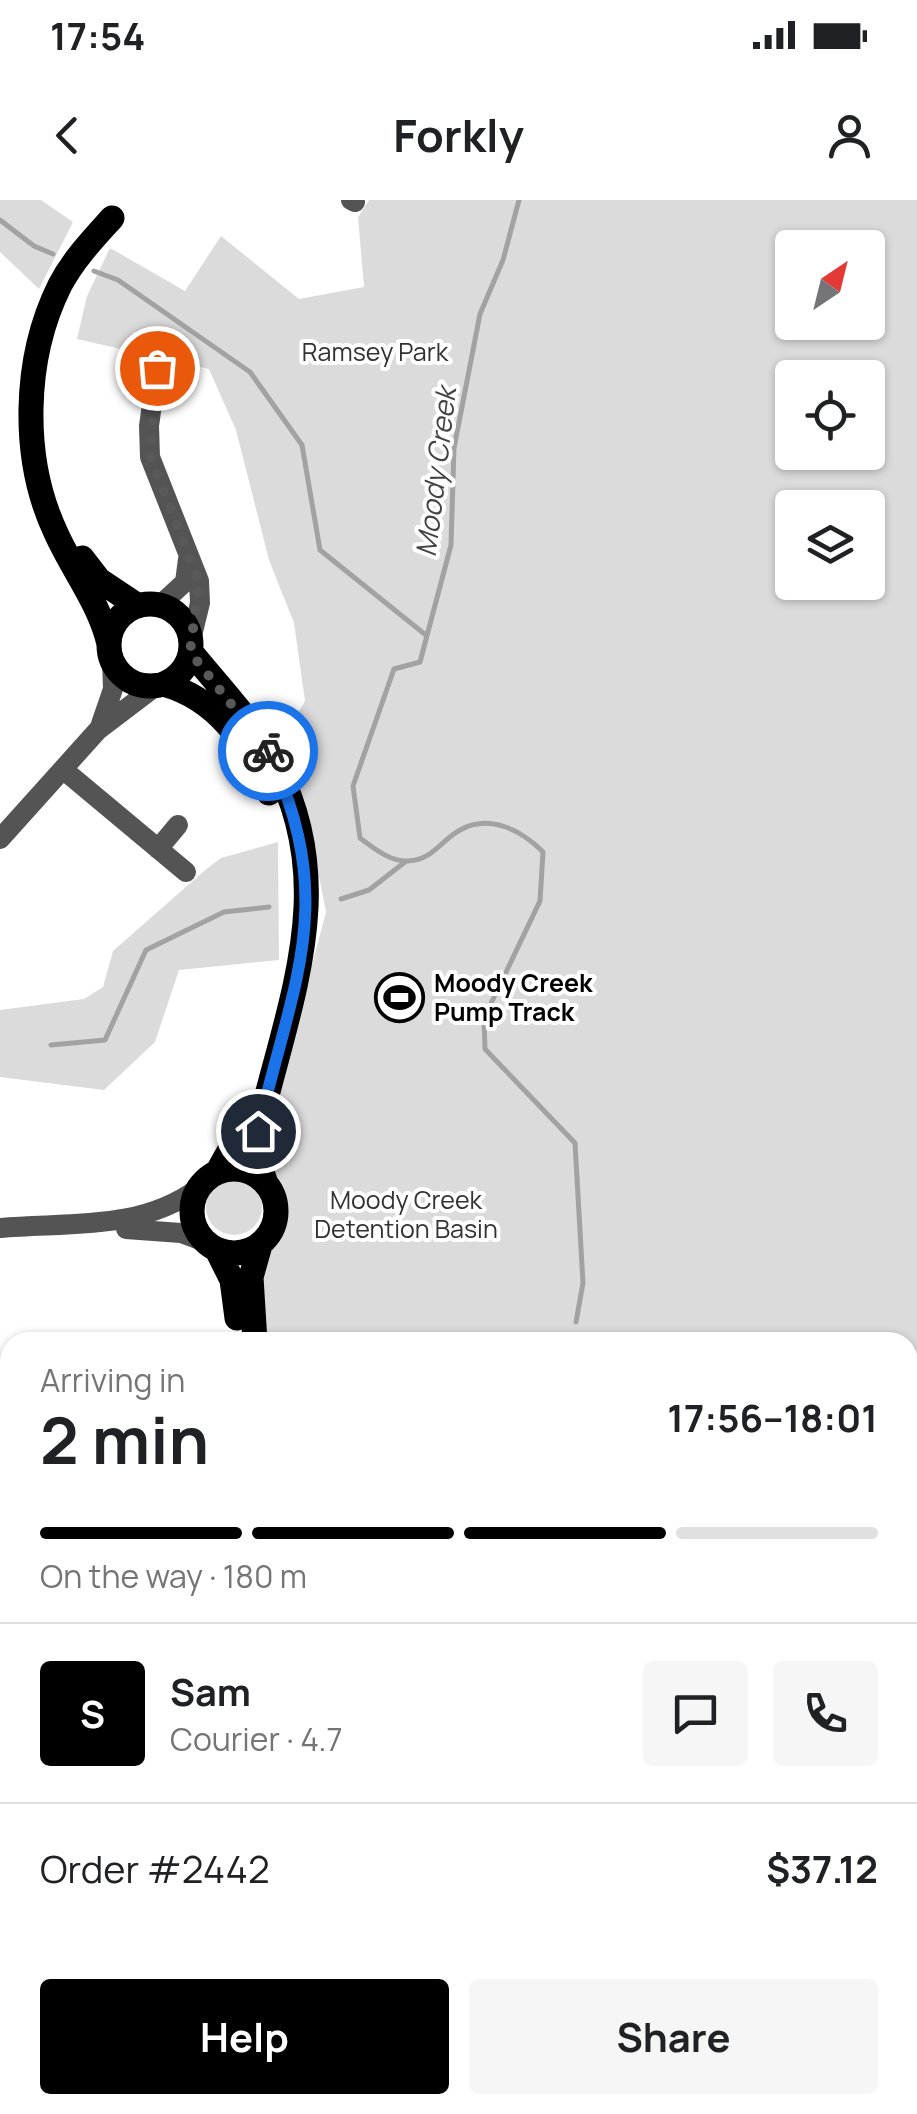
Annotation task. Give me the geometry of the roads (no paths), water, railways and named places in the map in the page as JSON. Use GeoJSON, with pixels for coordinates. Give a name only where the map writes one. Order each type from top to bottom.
{"type":"FeatureCollection","features":[{"type":"Feature","properties":{"kind":"main road"},"geometry":{"type":"LineString","coordinates":[[117,209],[72,296],[54,347],[46,394],[46,443],[56,497],[72,542],[99,580],[180,618],[191,646],[268,751],[295,815],[302,847],[308,899],[303,960],[258,1131],[258,1160],[277,1206],[276,1221],[260,1244],[250,1276],[254,1332]]}},
{"type":"Feature","properties":{"kind":"main road"},"geometry":{"type":"LineString","coordinates":[[117,209],[73,263],[50,310],[36,364],[32,416],[35,460],[45,508],[101,618],[111,652],[134,683],[159,685],[207,703],[248,752],[279,819],[292,874],[292,938],[284,984],[240,1132],[218,1171],[197,1189],[192,1217],[232,1280],[239,1332]]}},
{"type":"Feature","properties":{"kind":"main road"},"geometry":{"type":"LineString","coordinates":[[111,652],[117,620],[149,606]]}},
{"type":"Feature","properties":{"kind":"main road"},"geometry":{"type":"LineString","coordinates":[[159,685],[181,672],[191,646]]}},
{"type":"Feature","properties":{"kind":"main road"},"geometry":{"type":"LineString","coordinates":[[218,1171],[243,1168],[264,1180]]}},
{"type":"Feature","properties":{"kind":"main road"},"geometry":{"type":"LineString","coordinates":[[211,1246],[239,1253],[260,1244]]}},
{"type":"Feature","properties":{"kind":"street"},"geometry":{"type":"LineString","coordinates":[[128,362],[185,369]]}},
{"type":"Feature","properties":{"kind":"street"},"geometry":{"type":"LineString","coordinates":[[157,368],[150,456],[201,590],[191,646]]}},
{"type":"Feature","properties":{"kind":"street"},"geometry":{"type":"LineString","coordinates":[[149,606],[185,582],[188,558]]}},
{"type":"Feature","properties":{"kind":"street"},"geometry":{"type":"LineString","coordinates":[[98,730],[113,689],[111,652]]}},
{"type":"Feature","properties":{"kind":"street"},"geometry":{"type":"LineString","coordinates":[[4,826],[64,771],[98,730],[159,685]]}},
{"type":"Feature","properties":{"kind":"street"},"geometry":{"type":"LineString","coordinates":[[64,771],[186,872]]}},
{"type":"Feature","properties":{"kind":"street"},"geometry":{"type":"LineString","coordinates":[[158,849],[178,826]]}},
{"type":"Feature","properties":{"kind":"street"},"geometry":{"type":"LineString","coordinates":[[0,1228],[140,1218],[164,1211],[197,1189]]}},
{"type":"Feature","properties":{"kind":"street"},"geometry":{"type":"LineString","coordinates":[[49,1224],[170,1232],[211,1246]]}},
{"type":"Feature","properties":{"kind":"waterway","name":"Moody Creek"},"geometry":{"type":"LineString","coordinates":[[519,200],[503,260],[480,314],[454,448],[451,545],[420,662],[394,669],[353,786],[360,838],[395,859],[417,860],[460,830],[483,823],[515,831],[543,852],[540,901],[484,1018],[485,1049],[575,1143],[583,1283],[576,1322]]}},
{"type":"Feature","properties":{"kind":"waterway"},"geometry":{"type":"LineString","coordinates":[[0,220],[34,246],[53,254]]}},
{"type":"Feature","properties":{"kind":"waterway"},"geometry":{"type":"LineString","coordinates":[[94,271],[118,280],[250,372],[302,445],[320,550],[427,636]]}},
{"type":"Feature","properties":{"kind":"waterway"},"geometry":{"type":"LineString","coordinates":[[341,899],[369,890],[405,862]]}},
{"type":"Feature","properties":{"kind":"waterway"},"geometry":{"type":"LineString","coordinates":[[51,1045],[105,1040],[146,950],[224,912],[269,907]]}},
{"type":"Feature","properties":{"kind":"place","name":"Moody Creek Pump Track"},"geometry":{"type":"Point","coordinates":[399,997]}},
{"type":"Feature","properties":{"kind":"park label","name":"Ramsey Park"},"geometry":{"type":"Point","coordinates":[375,352]}},
{"type":"Feature","properties":{"kind":"park label","name":"Moody Creek Detention Basin"},"geometry":{"type":"Point","coordinates":[406,1214]}}]}
